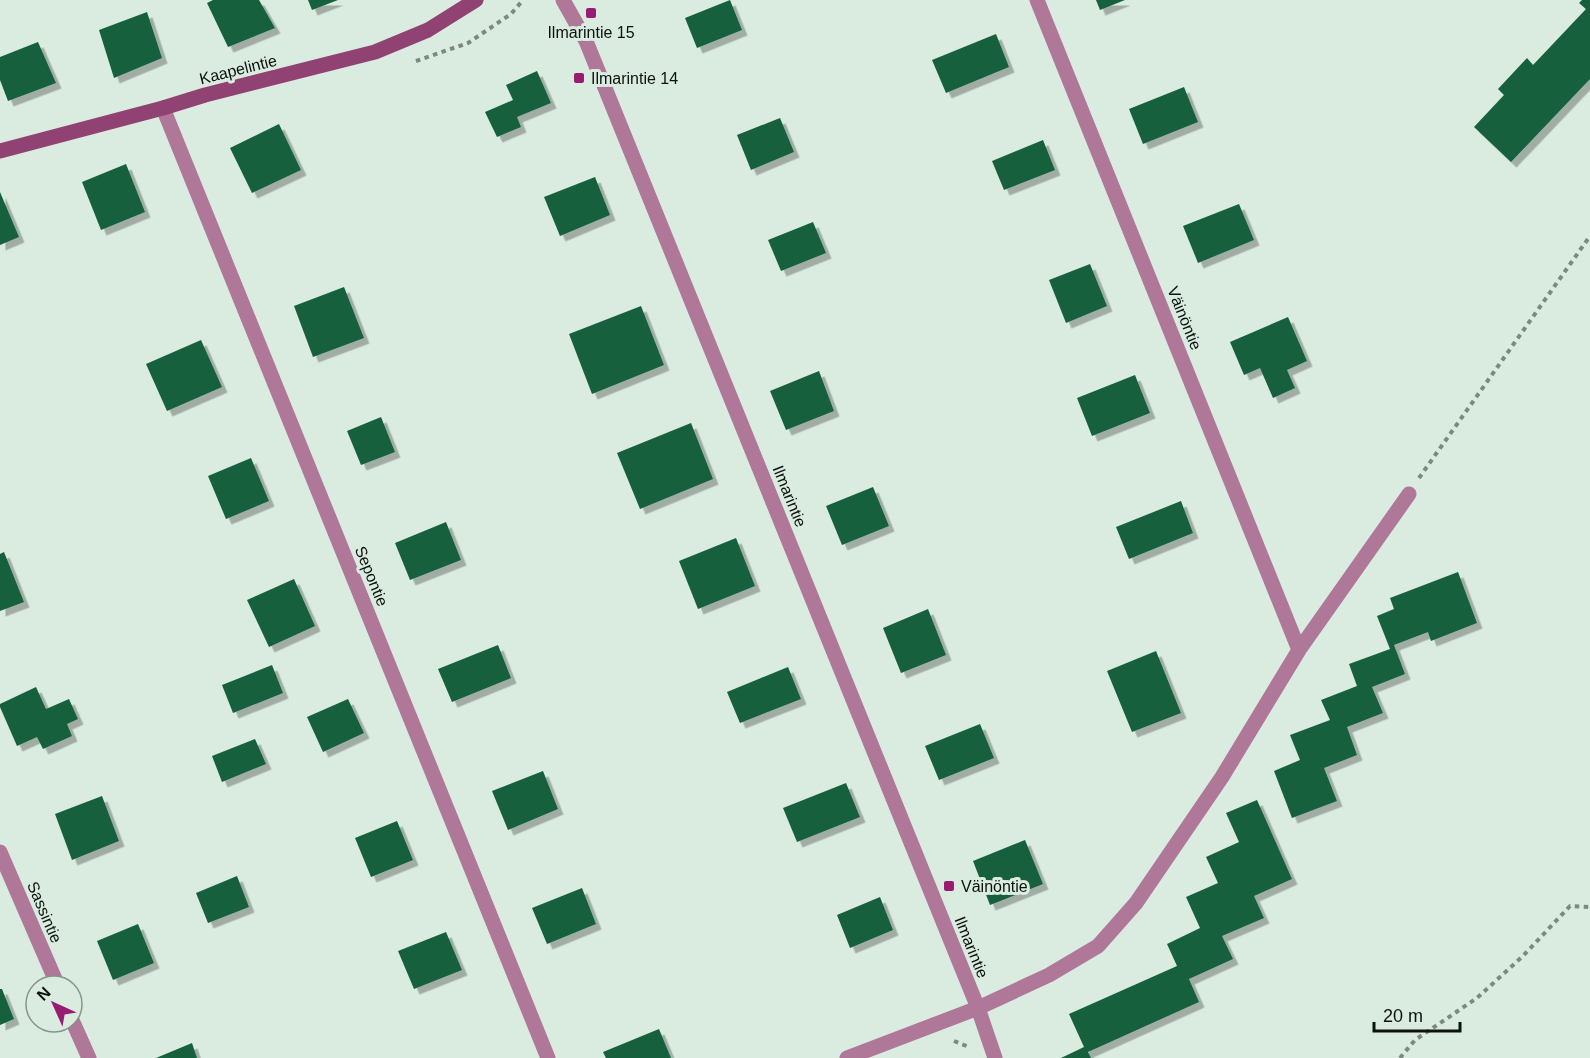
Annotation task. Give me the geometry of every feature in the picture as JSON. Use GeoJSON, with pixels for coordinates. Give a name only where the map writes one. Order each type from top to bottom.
{"type":"FeatureCollection","features":[{"type":"Feature","properties":{"kind":"street","name":"Kaapelintie"},"geometry":{"type":"LineString","coordinates":[[0,151],[205,95],[375,52],[428,30],[476,0]]}},
{"type":"Feature","properties":{"kind":"street","name":"Ilmarintie"},"geometry":{"type":"LineString","coordinates":[[563,0],[586,40],[978,1008],[995,1058]]}},
{"type":"Feature","properties":{"kind":"street","name":"Väinöntie"},"geometry":{"type":"LineString","coordinates":[[1036,0],[1299,650]]}},
{"type":"Feature","properties":{"kind":"street","name":"Sepontie"},"geometry":{"type":"LineString","coordinates":[[163,108],[548,1058]]}},
{"type":"Feature","properties":{"kind":"street"},"geometry":{"type":"LineString","coordinates":[[847,1058],[978,1008],[1049,975],[1098,946],[1136,903],[1216,786],[1299,650],[1409,494]]}},
{"type":"Feature","properties":{"kind":"street","name":"Sassintie"},"geometry":{"type":"LineString","coordinates":[[0,852],[53,974]]}},
{"type":"Feature","properties":{"kind":"street"},"geometry":{"type":"LineString","coordinates":[[78,1034],[88,1058]]}},
{"type":"Feature","properties":{"kind":"path"},"geometry":{"type":"LineString","coordinates":[[1409,494],[1590,236]]}},
{"type":"Feature","properties":{"kind":"path"},"geometry":{"type":"LineString","coordinates":[[1400,1058],[1415,1040],[1477,998],[1523,956],[1570,906],[1590,907]]}},
{"type":"Feature","properties":{"kind":"building"},"geometry":{"type":"Polygon","coordinates":[[[213,0],[259,0],[275,28],[228,47],[207,3],[213,0]]]}},
{"type":"Feature","properties":{"kind":"building"},"geometry":{"type":"Polygon","coordinates":[[[308,0],[338,0],[312,10],[308,0]]]}},
{"type":"Feature","properties":{"kind":"building"},"geometry":{"type":"Polygon","coordinates":[[[730,0],[742,30],[697,48],[685,18],[730,0]]]}},
{"type":"Feature","properties":{"kind":"building"},"geometry":{"type":"Polygon","coordinates":[[[1096,0],[1125,0],[1100,10],[1096,0]]]}},
{"type":"Feature","properties":{"kind":"building"},"geometry":{"type":"Polygon","coordinates":[[[1582,0],[1590,0],[1590,79],[1511,162],[1474,127],[1504,95],[1498,89],[1527,58],[1533,65],[1586,9],[1579,3],[1582,0]]]}},
{"type":"Feature","properties":{"kind":"building"},"geometry":{"type":"Polygon","coordinates":[[[147,12],[162,58],[114,78],[99,30],[147,12]]]}},
{"type":"Feature","properties":{"kind":"building"},"geometry":{"type":"Polygon","coordinates":[[[996,34],[1009,67],[946,93],[932,60],[996,34]]]}},
{"type":"Feature","properties":{"kind":"building"},"geometry":{"type":"Polygon","coordinates":[[[38,42],[56,83],[8,101],[0,80],[0,57],[38,42]]]}},
{"type":"Feature","properties":{"kind":"building"},"geometry":{"type":"Polygon","coordinates":[[[537,71],[551,103],[517,117],[521,127],[497,137],[485,112],[513,100],[506,85],[537,71]]]}},
{"type":"Feature","properties":{"kind":"building"},"geometry":{"type":"Polygon","coordinates":[[[1184,87],[1198,122],[1143,144],[1129,109],[1184,87]]]}},
{"type":"Feature","properties":{"kind":"building"},"geometry":{"type":"Polygon","coordinates":[[[780,118],[794,152],[751,170],[737,135],[780,118]]]}},
{"type":"Feature","properties":{"kind":"building"},"geometry":{"type":"Polygon","coordinates":[[[279,124],[301,170],[252,193],[230,148],[279,124]]]}},
{"type":"Feature","properties":{"kind":"building"},"geometry":{"type":"Polygon","coordinates":[[[1043,140],[1055,170],[1004,190],[992,161],[1043,140]]]}},
{"type":"Feature","properties":{"kind":"building"},"geometry":{"type":"Polygon","coordinates":[[[126,164],[145,212],[101,230],[82,182],[126,164]]]}},
{"type":"Feature","properties":{"kind":"building"},"geometry":{"type":"Polygon","coordinates":[[[595,177],[610,215],[560,236],[544,197],[595,177]]]}},
{"type":"Feature","properties":{"kind":"building"},"geometry":{"type":"Polygon","coordinates":[[[0,192],[19,237],[0,245],[0,192]]]}},
{"type":"Feature","properties":{"kind":"building"},"geometry":{"type":"Polygon","coordinates":[[[1239,204],[1254,240],[1198,263],[1183,226],[1239,204]]]}},
{"type":"Feature","properties":{"kind":"building"},"geometry":{"type":"Polygon","coordinates":[[[813,222],[826,253],[781,271],[768,240],[813,222]]]}},
{"type":"Feature","properties":{"kind":"building"},"geometry":{"type":"Polygon","coordinates":[[[1090,264],[1107,306],[1066,323],[1049,280],[1090,264]]]}},
{"type":"Feature","properties":{"kind":"building"},"geometry":{"type":"Polygon","coordinates":[[[344,287],[364,338],[313,357],[294,306],[344,287]]]}},
{"type":"Feature","properties":{"kind":"building"},"geometry":{"type":"Polygon","coordinates":[[[641,306],[664,365],[592,394],[569,334],[641,306]]]}},
{"type":"Feature","properties":{"kind":"building"},"geometry":{"type":"Polygon","coordinates":[[[1288,317],[1307,361],[1287,370],[1295,388],[1273,398],[1260,368],[1244,375],[1230,342],[1288,317]]]}},
{"type":"Feature","properties":{"kind":"building"},"geometry":{"type":"Polygon","coordinates":[[[201,340],[222,387],[167,411],[146,364],[201,340]]]}},
{"type":"Feature","properties":{"kind":"building"},"geometry":{"type":"Polygon","coordinates":[[[819,371],[834,411],[786,430],[770,391],[819,371]]]}},
{"type":"Feature","properties":{"kind":"building"},"geometry":{"type":"Polygon","coordinates":[[[1135,375],[1150,413],[1092,436],[1077,398],[1135,375]]]}},
{"type":"Feature","properties":{"kind":"building"},"geometry":{"type":"Polygon","coordinates":[[[381,417],[395,452],[361,465],[347,431],[381,417]]]}},
{"type":"Feature","properties":{"kind":"building"},"geometry":{"type":"Polygon","coordinates":[[[691,423],[713,479],[640,509],[617,453],[691,423]]]}},
{"type":"Feature","properties":{"kind":"building"},"geometry":{"type":"Polygon","coordinates":[[[251,458],[269,501],[226,519],[208,476],[251,458]]]}},
{"type":"Feature","properties":{"kind":"building"},"geometry":{"type":"Polygon","coordinates":[[[873,487],[889,526],[842,545],[826,506],[873,487]]]}},
{"type":"Feature","properties":{"kind":"building"},"geometry":{"type":"Polygon","coordinates":[[[1181,501],[1193,533],[1129,559],[1116,527],[1181,501]]]}},
{"type":"Feature","properties":{"kind":"building"},"geometry":{"type":"Polygon","coordinates":[[[446,522],[461,560],[410,580],[395,543],[446,522]]]}},
{"type":"Feature","properties":{"kind":"building"},"geometry":{"type":"Polygon","coordinates":[[[736,538],[755,586],[698,609],[679,561],[736,538]]]}},
{"type":"Feature","properties":{"kind":"building"},"geometry":{"type":"Polygon","coordinates":[[[4,552],[24,602],[0,611],[0,554],[4,552]]]}},
{"type":"Feature","properties":{"kind":"building"},"geometry":{"type":"Polygon","coordinates":[[[1458,572],[1477,623],[1431,641],[1428,632],[1394,645],[1405,674],[1372,687],[1383,713],[1347,727],[1357,755],[1324,768],[1337,801],[1292,818],[1274,771],[1300,760],[1290,735],[1330,720],[1321,700],[1357,686],[1349,664],[1390,649],[1377,616],[1394,609],[1390,598],[1458,572]]]}},
{"type":"Feature","properties":{"kind":"building"},"geometry":{"type":"Polygon","coordinates":[[[294,579],[315,626],[269,647],[247,600],[294,579]]]}},
{"type":"Feature","properties":{"kind":"building"},"geometry":{"type":"Polygon","coordinates":[[[928,609],[946,655],[901,673],[883,628],[928,609]]]}},
{"type":"Feature","properties":{"kind":"building"},"geometry":{"type":"Polygon","coordinates":[[[498,645],[511,678],[452,702],[438,669],[498,645]]]}},
{"type":"Feature","properties":{"kind":"building"},"geometry":{"type":"Polygon","coordinates":[[[1156,651],[1181,713],[1132,732],[1107,671],[1156,651]]]}},
{"type":"Feature","properties":{"kind":"building"},"geometry":{"type":"Polygon","coordinates":[[[272,665],[283,693],[233,713],[222,685],[272,665]]]}},
{"type":"Feature","properties":{"kind":"building"},"geometry":{"type":"Polygon","coordinates":[[[788,667],[801,699],[740,723],[727,692],[788,667]]]}},
{"type":"Feature","properties":{"kind":"building"},"geometry":{"type":"Polygon","coordinates":[[[36,687],[46,709],[69,699],[78,719],[67,724],[72,736],[43,749],[37,737],[17,746],[0,707],[0,704],[36,687]]]}},
{"type":"Feature","properties":{"kind":"building"},"geometry":{"type":"Polygon","coordinates":[[[348,699],[364,733],[323,752],[307,717],[348,699]]]}},
{"type":"Feature","properties":{"kind":"building"},"geometry":{"type":"Polygon","coordinates":[[[980,724],[994,758],[939,780],[925,746],[980,724]]]}},
{"type":"Feature","properties":{"kind":"building"},"geometry":{"type":"Polygon","coordinates":[[[255,739],[266,764],[222,782],[212,756],[255,739]]]}},
{"type":"Feature","properties":{"kind":"building"},"geometry":{"type":"Polygon","coordinates":[[[543,771],[558,809],[508,830],[492,791],[543,771]]]}},
{"type":"Feature","properties":{"kind":"building"},"geometry":{"type":"Polygon","coordinates":[[[846,783],[860,817],[797,842],[783,808],[846,783]]]}},
{"type":"Feature","properties":{"kind":"building"},"geometry":{"type":"Polygon","coordinates":[[[102,796],[119,841],[72,860],[55,814],[102,796]]]}},
{"type":"Feature","properties":{"kind":"building"},"geometry":{"type":"Polygon","coordinates":[[[1257,800],[1292,879],[1254,896],[1264,918],[1222,936],[1233,959],[1189,979],[1199,1002],[1088,1052],[1091,1058],[1061,1058],[1084,1047],[1069,1014],[1177,966],[1167,944],[1200,928],[1186,897],[1218,883],[1206,857],[1239,842],[1226,813],[1257,800]]]}},
{"type":"Feature","properties":{"kind":"building"},"geometry":{"type":"Polygon","coordinates":[[[397,821],[413,860],[371,877],[355,838],[397,821]]]}},
{"type":"Feature","properties":{"kind":"building"},"geometry":{"type":"Polygon","coordinates":[[[1025,840],[1043,884],[990,905],[973,861],[1025,840]]]}},
{"type":"Feature","properties":{"kind":"building"},"geometry":{"type":"Polygon","coordinates":[[[237,876],[249,907],[208,923],[196,893],[237,876]]]}},
{"type":"Feature","properties":{"kind":"building"},"geometry":{"type":"Polygon","coordinates":[[[582,888],[596,924],[547,944],[532,908],[582,888]]]}},
{"type":"Feature","properties":{"kind":"building"},"geometry":{"type":"Polygon","coordinates":[[[880,897],[893,930],[850,948],[837,915],[880,897]]]}},
{"type":"Feature","properties":{"kind":"building"},"geometry":{"type":"Polygon","coordinates":[[[138,924],[154,963],[113,980],[97,941],[138,924]]]}},
{"type":"Feature","properties":{"kind":"building"},"geometry":{"type":"Polygon","coordinates":[[[446,932],[462,970],[414,989],[398,951],[446,932]]]}},
{"type":"Feature","properties":{"kind":"building"},"geometry":{"type":"Polygon","coordinates":[[[0,989],[2,989],[14,1019],[0,1025],[0,989]]]}},
{"type":"Feature","properties":{"kind":"building"},"geometry":{"type":"Polygon","coordinates":[[[659,1029],[671,1058],[606,1058],[603,1052],[659,1029]]]}},
{"type":"Feature","properties":{"kind":"building"},"geometry":{"type":"Polygon","coordinates":[[[192,1043],[197,1058],[156,1058],[192,1043]]]}},
{"type":"Feature","properties":{"kind":"place","name":"Ilmarintie 15"},"geometry":{"type":"Point","coordinates":[591,13]}},
{"type":"Feature","properties":{"kind":"place","name":"Ilmarintie 14"},"geometry":{"type":"Point","coordinates":[579,78]}},
{"type":"Feature","properties":{"kind":"place","name":"Väinöntie"},"geometry":{"type":"Point","coordinates":[949,886]}}]}
